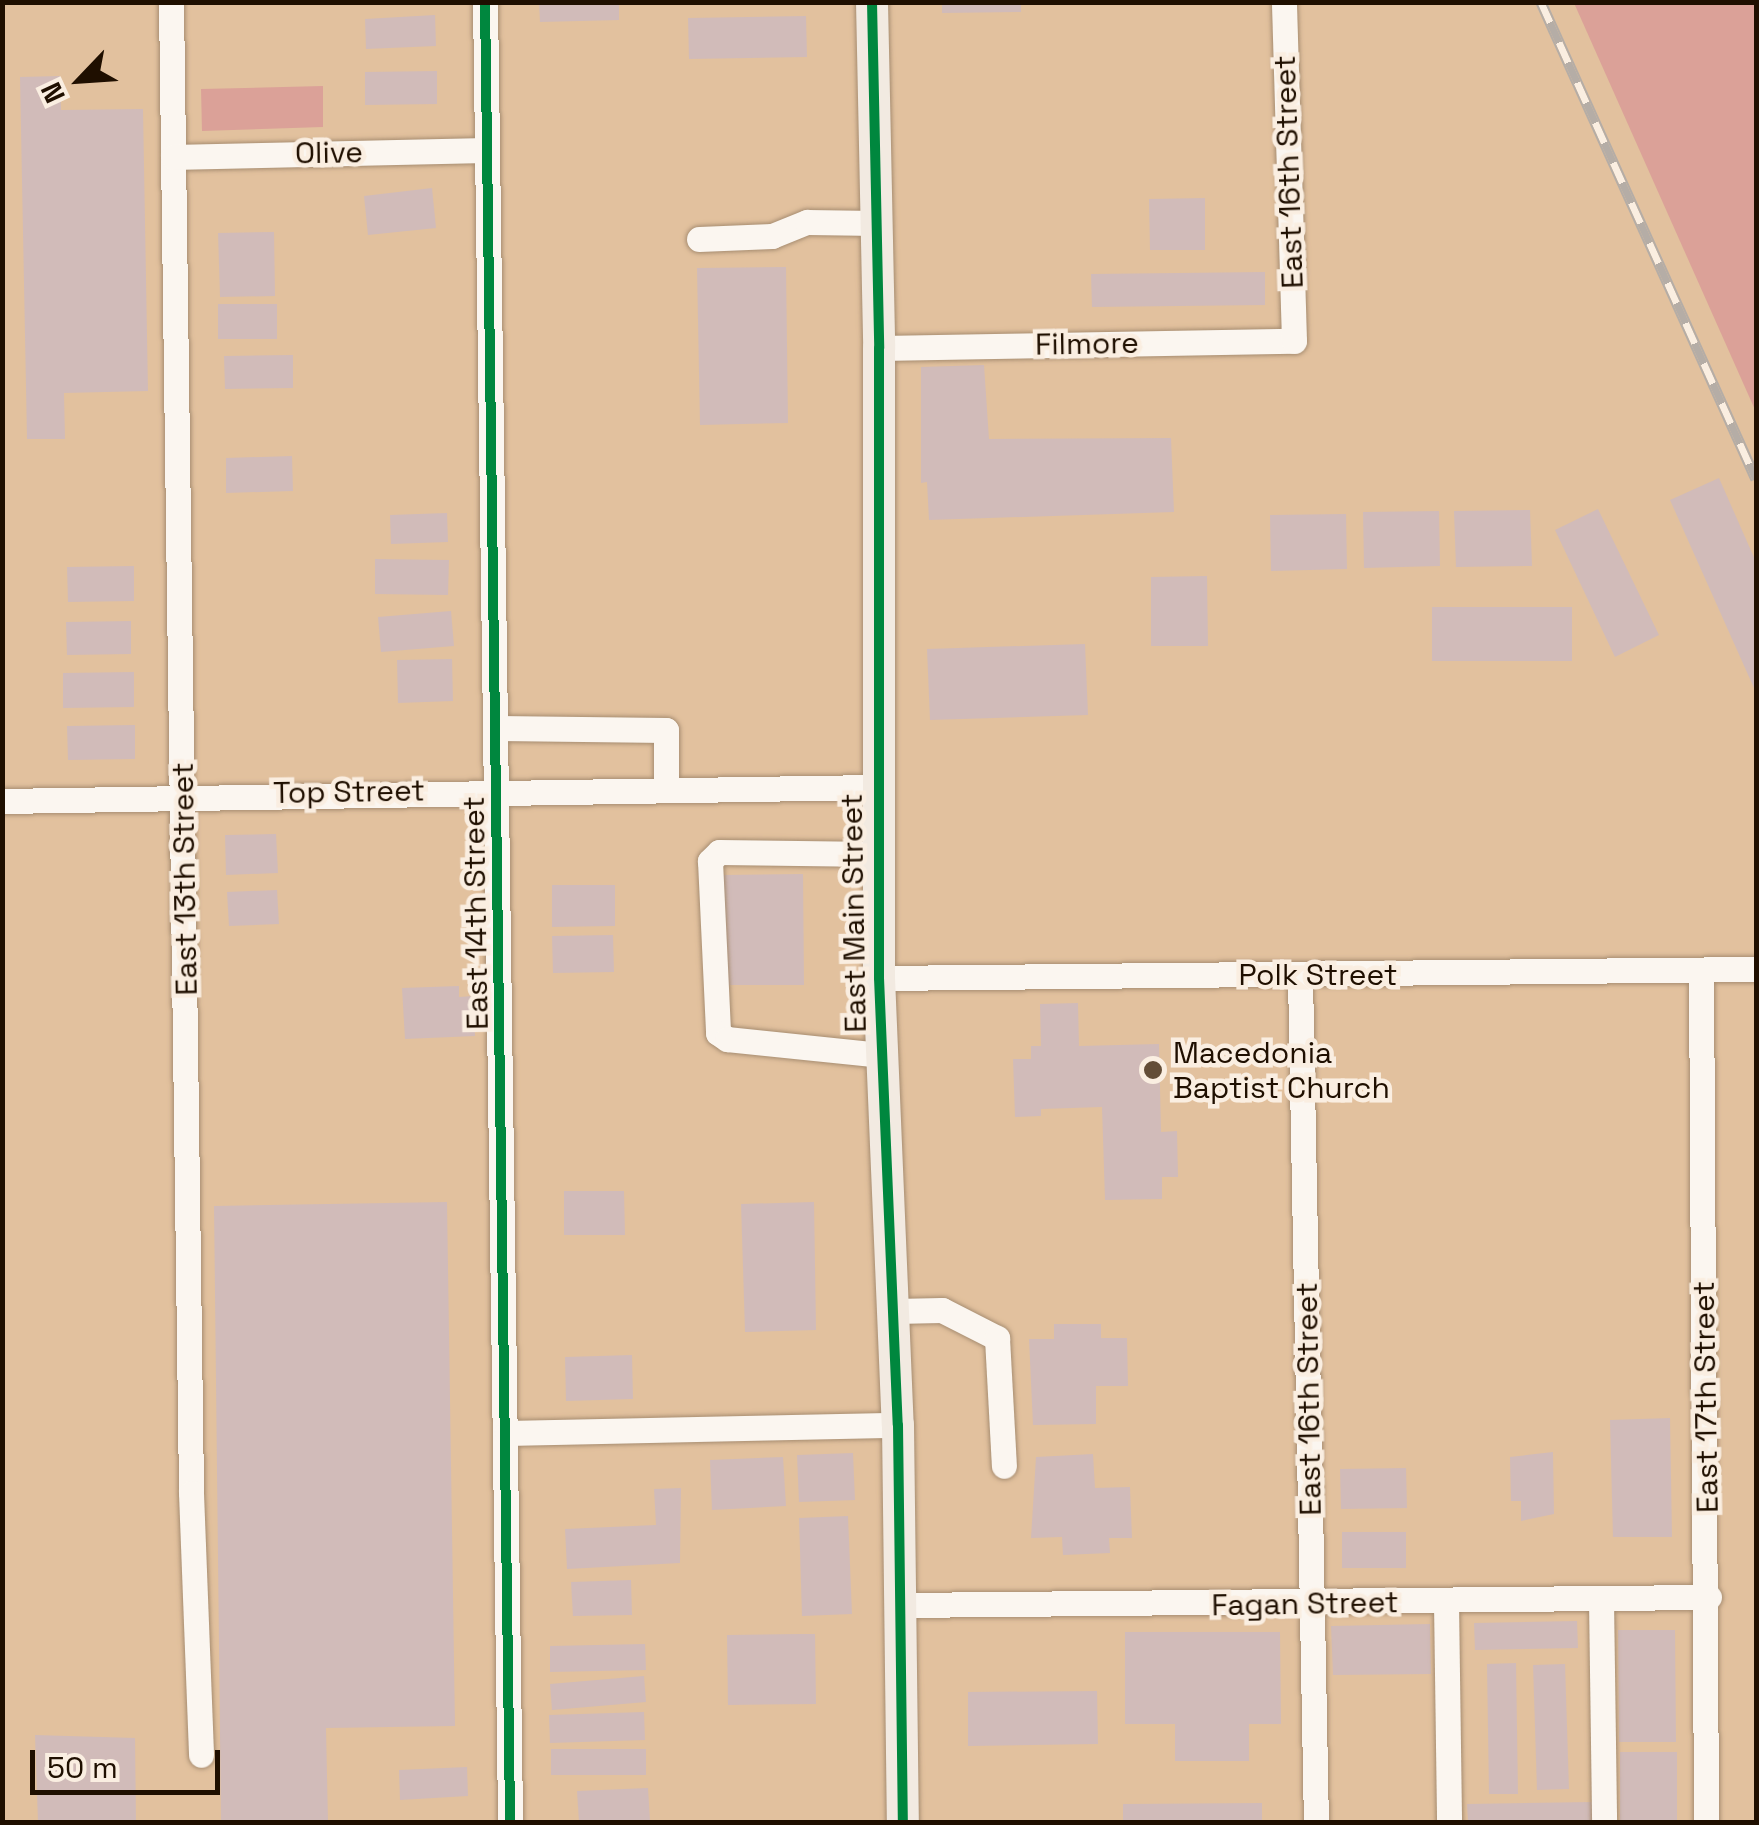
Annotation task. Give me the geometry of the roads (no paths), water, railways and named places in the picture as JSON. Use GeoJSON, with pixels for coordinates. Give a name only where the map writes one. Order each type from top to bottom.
{"type":"FeatureCollection","features":[{"type":"Feature","properties":{"kind":"main road","name":"East Main Street"},"geometry":{"type":"LineString","coordinates":[[872,2],[880,348],[876,787],[879,978],[898,1426],[903,1822]]}},
{"type":"Feature","properties":{"kind":"street","name":"East 13th Street"},"geometry":{"type":"LineString","coordinates":[[171,2],[191,1493],[201,1755]]}},
{"type":"Feature","properties":{"kind":"street","name":"East 14th Street"},"geometry":{"type":"LineString","coordinates":[[485,2],[500,789],[510,1822]]}},
{"type":"Feature","properties":{"kind":"street","name":"East 16th Street"},"geometry":{"type":"LineString","coordinates":[[1284,2],[1294,341]]}},
{"type":"Feature","properties":{"kind":"street","name":"Olive"},"geometry":{"type":"LineString","coordinates":[[173,157],[485,150]]}},
{"type":"Feature","properties":{"kind":"street"},"geometry":{"type":"LineString","coordinates":[[699,239],[772,236],[808,222],[877,222]]}},
{"type":"Feature","properties":{"kind":"street","name":"Filmore"},"geometry":{"type":"LineString","coordinates":[[880,348],[1294,341]]}},
{"type":"Feature","properties":{"kind":"street"},"geometry":{"type":"LineString","coordinates":[[498,728],[666,730],[666,788]]}},
{"type":"Feature","properties":{"kind":"street","name":"Top Street"},"geometry":{"type":"LineString","coordinates":[[2,800],[500,789],[876,787]]}},
{"type":"Feature","properties":{"kind":"street"},"geometry":{"type":"LineString","coordinates":[[877,854],[719,852],[710,861],[718,1033],[727,1040],[882,1055]]}},
{"type":"Feature","properties":{"kind":"street","name":"Polk Street"},"geometry":{"type":"LineString","coordinates":[[879,978],[1756,969]]}},
{"type":"Feature","properties":{"kind":"street","name":"East 17th Street"},"geometry":{"type":"LineString","coordinates":[[1701,972],[1709,1598],[1706,1822]]}},
{"type":"Feature","properties":{"kind":"street","name":"East 16th Street"},"geometry":{"type":"LineString","coordinates":[[1300,976],[1316,1822]]}},
{"type":"Feature","properties":{"kind":"street"},"geometry":{"type":"LineString","coordinates":[[894,1312],[942,1310],[997,1338],[1004,1466]]}},
{"type":"Feature","properties":{"kind":"street"},"geometry":{"type":"LineString","coordinates":[[507,1433],[898,1426]]}},
{"type":"Feature","properties":{"kind":"street","name":"Fagan Street"},"geometry":{"type":"LineString","coordinates":[[901,1606],[1709,1598]]}},
{"type":"Feature","properties":{"kind":"street"},"geometry":{"type":"LineString","coordinates":[[1602,1600],[1604,1822]]}},
{"type":"Feature","properties":{"kind":"street"},"geometry":{"type":"LineString","coordinates":[[1446,1602],[1449,1822]]}},
{"type":"Feature","properties":{"kind":"railway"},"geometry":{"type":"LineString","coordinates":[[1541,2],[1756,479]]}},
{"type":"Feature","properties":{"kind":"place","name":"Macedonia Baptist Church"},"geometry":{"type":"Point","coordinates":[1153,1070]}}]}
